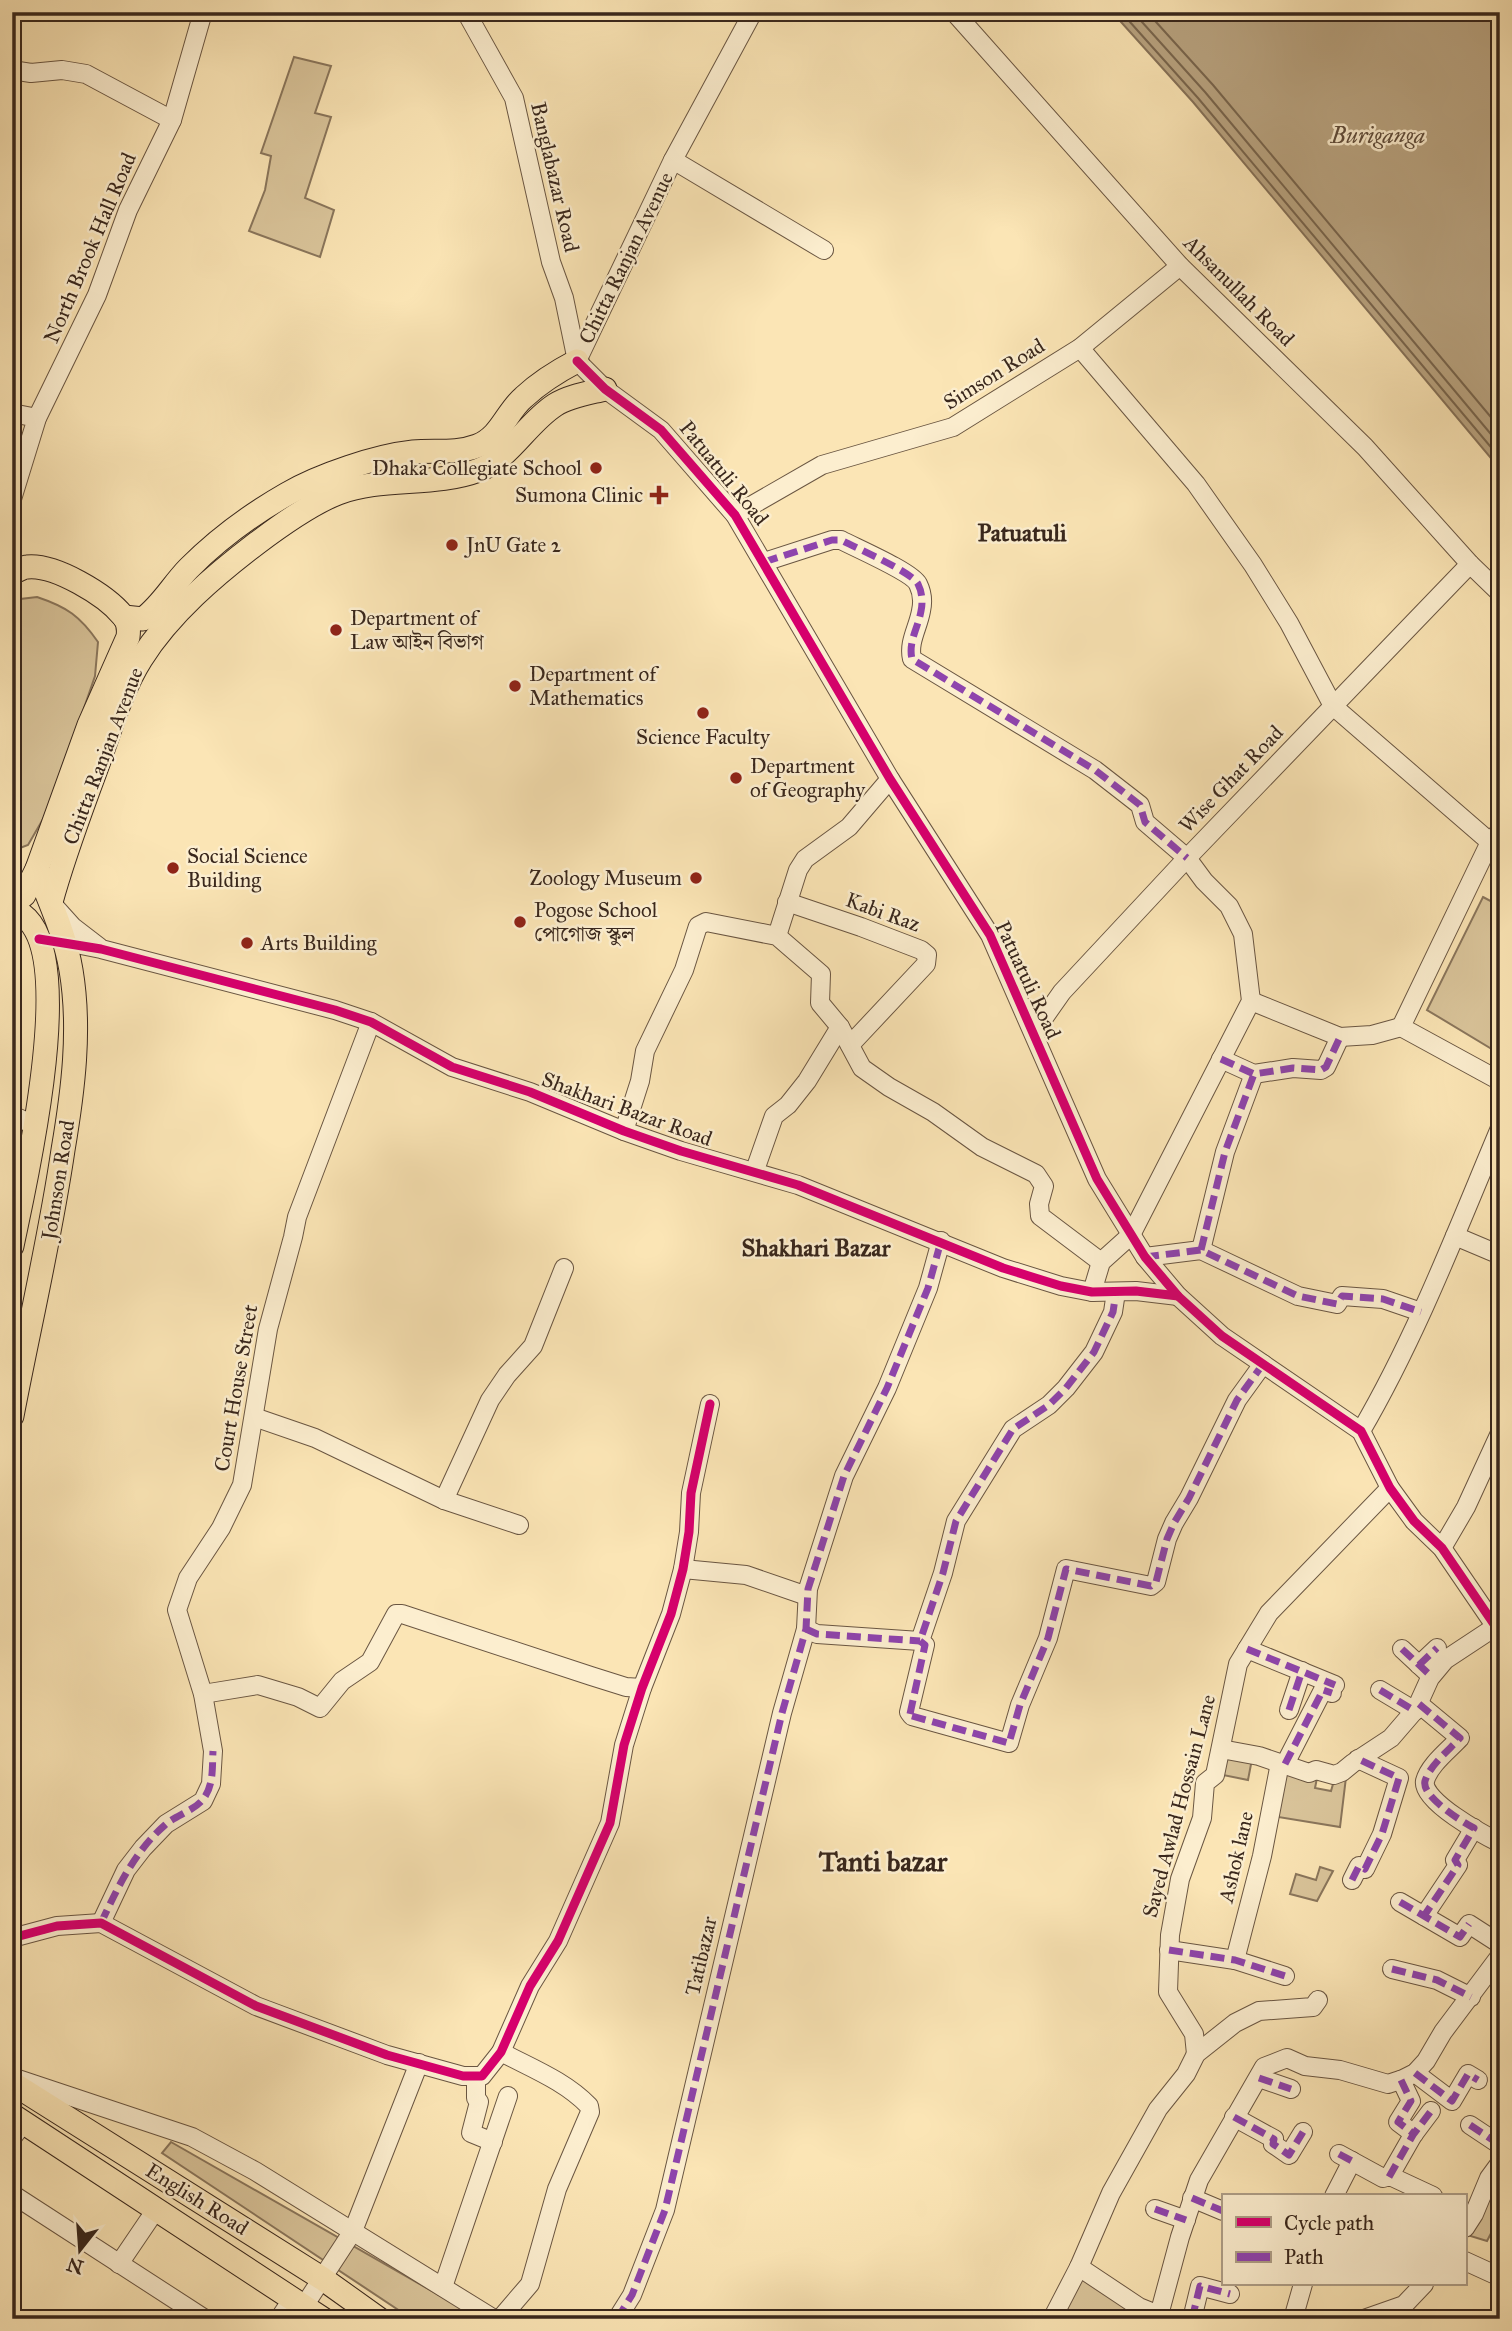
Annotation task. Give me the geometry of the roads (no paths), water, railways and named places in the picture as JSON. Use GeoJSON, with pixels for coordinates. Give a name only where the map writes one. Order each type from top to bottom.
{"type":"FeatureCollection","features":[{"type":"Feature","properties":{"kind":"main road","name":"Chitta Ranjan Avenue"},"geometry":{"type":"LineString","coordinates":[[12,908],[24,895],[37,869],[126,627],[152,612],[188,568],[225,535],[286,494],[348,468],[411,453],[454,451],[477,446],[492,437],[522,398],[576,361]]}},
{"type":"Feature","properties":{"kind":"main road","name":"Chitta Ranjan Avenue"},"geometry":{"type":"LineString","coordinates":[[51,902],[59,872],[121,702],[140,661],[169,623],[231,564],[271,533],[321,501],[360,486],[445,478],[479,470],[494,462],[532,423],[556,404],[605,389]]}},
{"type":"Feature","properties":{"kind":"main road"},"geometry":{"type":"LineString","coordinates":[[12,573],[27,566],[53,571],[76,581],[149,647]]}},
{"type":"Feature","properties":{"kind":"main road"},"geometry":{"type":"LineString","coordinates":[[12,877],[23,877],[37,869],[66,942],[39,939],[31,923],[12,908]]}},
{"type":"Feature","properties":{"kind":"main road","name":"Johnson Road"},"geometry":{"type":"LineString","coordinates":[[12,1247],[46,1061],[45,957],[39,939]]}},
{"type":"Feature","properties":{"kind":"main road","name":"Johnson Road"},"geometry":{"type":"LineString","coordinates":[[12,1416],[51,1228],[73,1088],[75,1029],[72,973],[66,942]]}},
{"type":"Feature","properties":{"kind":"main road","name":"English Road"},"geometry":{"type":"LineString","coordinates":[[12,2083],[323,2279],[379,2319]]}},
{"type":"Feature","properties":{"kind":"main road","name":"English Road"},"geometry":{"type":"LineString","coordinates":[[16,2125],[158,2208],[307,2308]]}},
{"type":"Feature","properties":{"kind":"street","name":"North Brook Hall Road"},"geometry":{"type":"LineString","coordinates":[[12,499],[37,418],[97,295],[128,210],[172,120],[203,12]]}},
{"type":"Feature","properties":{"kind":"street","name":"Banglabazar Road"},"geometry":{"type":"LineString","coordinates":[[466,12],[514,98],[551,262],[564,298],[576,361]]}},
{"type":"Feature","properties":{"kind":"street","name":"Chitta Ranjan Avenue"},"geometry":{"type":"LineString","coordinates":[[576,361],[673,160],[753,12]]}},
{"type":"Feature","properties":{"kind":"street","name":"Ahsanullah Road"},"geometry":{"type":"LineString","coordinates":[[954,12],[1180,266],[1365,447],[1470,564],[1500,593]]}},
{"type":"Feature","properties":{"kind":"street"},"geometry":{"type":"LineString","coordinates":[[12,70],[31,73],[62,70],[86,74],[172,120]]}},
{"type":"Feature","properties":{"kind":"street"},"geometry":{"type":"LineString","coordinates":[[673,160],[824,250]]}},
{"type":"Feature","properties":{"kind":"street","name":"Simson Road"},"geometry":{"type":"LineString","coordinates":[[735,515],[822,465],[953,427],[1080,348],[1180,266]]}},
{"type":"Feature","properties":{"kind":"street"},"geometry":{"type":"LineString","coordinates":[[1080,348],[1196,484],[1253,565],[1289,623],[1332,706],[1495,836],[1401,1027]]}},
{"type":"Feature","properties":{"kind":"street","name":"Patuatuli Road"},"geometry":{"type":"LineString","coordinates":[[576,361],[605,389],[661,430],[735,515],[890,779],[990,935],[1097,1178],[1145,1257],[1178,1296],[1222,1336],[1361,1431],[1391,1488],[1414,1521],[1442,1548],[1497,1630]]}},
{"type":"Feature","properties":{"kind":"street"},"geometry":{"type":"LineString","coordinates":[[12,412],[37,418]]}},
{"type":"Feature","properties":{"kind":"street"},"geometry":{"type":"LineString","coordinates":[[12,436],[27,449]]}},
{"type":"Feature","properties":{"kind":"street"},"geometry":{"type":"LineString","coordinates":[[764,562],[832,540],[841,540],[917,581],[922,596],[922,610],[910,649],[912,659],[1095,770],[1140,805],[1144,822],[1187,859],[1229,906],[1243,934],[1251,1002],[1131,1235],[1101,1262],[1093,1292]]}},
{"type":"Feature","properties":{"kind":"street","name":"Wise Ghat Road"},"geometry":{"type":"LineString","coordinates":[[1034,1031],[1062,992],[1470,564]]}},
{"type":"Feature","properties":{"kind":"street"},"geometry":{"type":"LineString","coordinates":[[777,936],[797,870],[805,859],[849,827],[890,779]]}},
{"type":"Feature","properties":{"kind":"street"},"geometry":{"type":"LineString","coordinates":[[51,902],[73,927],[101,949]]}},
{"type":"Feature","properties":{"kind":"street","name":"Kabi Raz"},"geometry":{"type":"LineString","coordinates":[[788,902],[861,926],[921,950],[927,955],[926,964],[850,1045]]}},
{"type":"Feature","properties":{"kind":"street"},"geometry":{"type":"LineString","coordinates":[[624,1131],[640,1081],[645,1051],[684,970],[698,926],[706,922],[777,936],[821,974],[820,1003],[840,1027],[862,1068],[933,1112],[982,1147],[1036,1174],[1044,1186],[1039,1204],[1040,1216],[1101,1262]]}},
{"type":"Feature","properties":{"kind":"street","name":"Shakhari Bazar Road"},"geometry":{"type":"LineString","coordinates":[[66,942],[335,1010],[371,1022],[452,1067],[530,1092],[624,1131],[681,1151],[754,1170],[798,1185],[1003,1268],[1061,1286],[1093,1292],[1136,1291],[1178,1296]]}},
{"type":"Feature","properties":{"kind":"street"},"geometry":{"type":"LineString","coordinates":[[1251,1002],[1340,1037],[1372,1035],[1401,1027],[1500,1081]]}},
{"type":"Feature","properties":{"kind":"street","name":"Court House Street"},"geometry":{"type":"LineString","coordinates":[[101,1923],[126,1870],[143,1848],[166,1824],[203,1801],[211,1784],[213,1751],[203,1694],[177,1610],[188,1578],[221,1528],[242,1485],[268,1329],[297,1217],[371,1022]]}},
{"type":"Feature","properties":{"kind":"street"},"geometry":{"type":"LineString","coordinates":[[754,1170],[774,1116],[788,1105],[807,1081],[840,1027]]}},
{"type":"Feature","properties":{"kind":"street"},"geometry":{"type":"LineString","coordinates":[[1221,1059],[1254,1074],[1293,1068],[1324,1069],[1340,1037]]}},
{"type":"Feature","properties":{"kind":"street"},"geometry":{"type":"LineString","coordinates":[[1201,1250],[1225,1152],[1254,1074]]}},
{"type":"Feature","properties":{"kind":"street"},"geometry":{"type":"LineString","coordinates":[[12,1115],[34,1125]]}},
{"type":"Feature","properties":{"kind":"street"},"geometry":{"type":"LineString","coordinates":[[1361,1431],[1384,1391],[1421,1312],[1500,1128]]}},
{"type":"Feature","properties":{"kind":"street"},"geometry":{"type":"LineString","coordinates":[[1455,1236],[1500,1255]]}},
{"type":"Feature","properties":{"kind":"street","name":"Tatibazar"},"geometry":{"type":"LineString","coordinates":[[617,2319],[632,2295],[665,2210],[779,1726],[806,1629],[807,1596],[844,1476],[887,1388],[928,1288],[940,1241]]}},
{"type":"Feature","properties":{"kind":"street"},"geometry":{"type":"LineString","coordinates":[[1145,1257],[1201,1250],[1298,1296],[1337,1304],[1342,1296],[1383,1299],[1421,1312]]}},
{"type":"Feature","properties":{"kind":"street"},"geometry":{"type":"LineString","coordinates":[[444,1500],[490,1400],[507,1375],[533,1346],[564,1268]]}},
{"type":"Feature","properties":{"kind":"street"},"geometry":{"type":"LineString","coordinates":[[920,1641],[943,1573],[956,1521],[1013,1429],[1049,1405],[1094,1352],[1112,1312],[1116,1292]]}},
{"type":"Feature","properties":{"kind":"street"},"geometry":{"type":"LineString","coordinates":[[806,1629],[817,1634],[920,1641],[925,1646],[909,1714],[1009,1743],[1020,1705],[1048,1638],[1066,1569],[1151,1586],[1156,1583],[1167,1539],[1174,1523],[1237,1399],[1263,1364]]}},
{"type":"Feature","properties":{"kind":"street"},"geometry":{"type":"LineString","coordinates":[[12,1938],[57,1926],[101,1923],[280,2017],[387,2055],[463,2076],[482,2076],[501,2052],[530,1986],[558,1941],[610,1824],[624,1745],[642,1688],[671,1614],[683,1569],[691,1493],[710,1404]]}},
{"type":"Feature","properties":{"kind":"street"},"geometry":{"type":"LineString","coordinates":[[254,1418],[315,1438],[444,1500],[519,1525]]}},
{"type":"Feature","properties":{"kind":"street"},"geometry":{"type":"LineString","coordinates":[[1442,1548],[1466,1507],[1500,1433]]}},
{"type":"Feature","properties":{"kind":"street","name":"Sayed Awlad Hossain Lane"},"geometry":{"type":"LineString","coordinates":[[1196,2054],[1194,2034],[1168,1992],[1169,1950],[1180,1879],[1202,1818],[1205,1783],[1215,1775],[1238,1664],[1269,1613],[1391,1488]]}},
{"type":"Feature","properties":{"kind":"street"},"geometry":{"type":"LineString","coordinates":[[683,1569],[746,1575],[807,1596]]}},
{"type":"Feature","properties":{"kind":"street"},"geometry":{"type":"LineString","coordinates":[[203,1694],[258,1685],[298,1697],[320,1708],[342,1681],[370,1662],[396,1614],[614,1684],[642,1688]]}},
{"type":"Feature","properties":{"kind":"street"},"geometry":{"type":"LineString","coordinates":[[1425,1670],[1497,1630]]}},
{"type":"Feature","properties":{"kind":"street"},"geometry":{"type":"LineString","coordinates":[[1221,1749],[1259,1756],[1309,1773],[1316,1770],[1334,1775],[1342,1772],[1391,1738],[1417,1708],[1425,1670],[1437,1648]]}},
{"type":"Feature","properties":{"kind":"street"},"geometry":{"type":"LineString","coordinates":[[1247,1649],[1302,1671],[1289,1710]]}},
{"type":"Feature","properties":{"kind":"street"},"geometry":{"type":"LineString","coordinates":[[1402,1649],[1425,1670]]}},
{"type":"Feature","properties":{"kind":"street","name":"Ashok lane"},"geometry":{"type":"LineString","coordinates":[[1235,1960],[1282,1764],[1323,1689],[1333,1689],[1302,1671]]}},
{"type":"Feature","properties":{"kind":"street"},"geometry":{"type":"LineString","coordinates":[[1380,1690],[1417,1708],[1460,1738],[1436,1764],[1425,1780],[1425,1787],[1436,1803],[1500,1843]]}},
{"type":"Feature","properties":{"kind":"street"},"geometry":{"type":"LineString","coordinates":[[1352,1880],[1359,1866],[1365,1869],[1382,1834],[1399,1778],[1358,1759]]}},
{"type":"Feature","properties":{"kind":"street"},"geometry":{"type":"LineString","coordinates":[[1424,1916],[1458,1865],[1455,1860],[1474,1828]]}},
{"type":"Feature","properties":{"kind":"street"},"geometry":{"type":"LineString","coordinates":[[1400,1902],[1460,1937],[1469,1924],[1500,1944]]}},
{"type":"Feature","properties":{"kind":"street"},"geometry":{"type":"LineString","coordinates":[[1169,1950],[1235,1960],[1285,1976]]}},
{"type":"Feature","properties":{"kind":"street"},"geometry":{"type":"LineString","coordinates":[[1079,2267],[1139,2307],[1164,2317],[1185,2220],[1199,2180],[1266,2065],[1287,2059],[1305,2066],[1340,2070],[1388,2084],[1408,2077],[1426,2060],[1443,2032],[1500,1956]]}},
{"type":"Feature","properties":{"kind":"street"},"geometry":{"type":"LineString","coordinates":[[1392,1969],[1437,1980],[1471,1997]]}},
{"type":"Feature","properties":{"kind":"street"},"geometry":{"type":"LineString","coordinates":[[1052,2319],[1079,2267],[1111,2193],[1158,2109],[1185,2074],[1196,2054],[1252,2013],[1313,2007],[1318,2000]]}},
{"type":"Feature","properties":{"kind":"street"},"geometry":{"type":"LineString","coordinates":[[500,2319],[530,2284],[557,2189],[590,2112],[584,2101],[551,2077],[501,2052]]}},
{"type":"Feature","properties":{"kind":"street"},"geometry":{"type":"LineString","coordinates":[[279,2319],[307,2308],[353,2231],[419,2063]]}},
{"type":"Feature","properties":{"kind":"street"},"geometry":{"type":"LineString","coordinates":[[1408,2077],[1452,2101],[1468,2074],[1478,2080]]}},
{"type":"Feature","properties":{"kind":"street"},"geometry":{"type":"LineString","coordinates":[[476,2076],[476,2098],[479,2102],[471,2133],[493,2142]]}},
{"type":"Feature","properties":{"kind":"street"},"geometry":{"type":"LineString","coordinates":[[12,2077],[192,2137],[255,2171],[494,2319]]}},
{"type":"Feature","properties":{"kind":"street"},"geometry":{"type":"LineString","coordinates":[[1259,2077],[1291,2089]]}},
{"type":"Feature","properties":{"kind":"street"},"geometry":{"type":"LineString","coordinates":[[1408,2077],[1411,2101],[1398,2122],[1414,2134]]}},
{"type":"Feature","properties":{"kind":"street"},"geometry":{"type":"LineString","coordinates":[[443,2287],[508,2096]]}},
{"type":"Feature","properties":{"kind":"street"},"geometry":{"type":"LineString","coordinates":[[1389,2177],[1431,2111]]}},
{"type":"Feature","properties":{"kind":"street"},"geometry":{"type":"LineString","coordinates":[[1234,2117],[1274,2139],[1273,2144],[1289,2155],[1303,2132]]}},
{"type":"Feature","properties":{"kind":"street"},"geometry":{"type":"LineString","coordinates":[[1469,2125],[1500,2145]]}},
{"type":"Feature","properties":{"kind":"street"},"geometry":{"type":"LineString","coordinates":[[1335,2194],[1346,2157],[1384,2178],[1389,2177],[1428,2194]]}},
{"type":"Feature","properties":{"kind":"street"},"geometry":{"type":"LineString","coordinates":[[1468,2217],[1489,2178],[1500,2164]]}},
{"type":"Feature","properties":{"kind":"street"},"geometry":{"type":"LineString","coordinates":[[12,2194],[205,2319]]}},
{"type":"Feature","properties":{"kind":"street"},"geometry":{"type":"LineString","coordinates":[[1192,2198],[1222,2211]]}},
{"type":"Feature","properties":{"kind":"street"},"geometry":{"type":"LineString","coordinates":[[119,2264],[158,2208]]}},
{"type":"Feature","properties":{"kind":"street"},"geometry":{"type":"LineString","coordinates":[[1155,2209],[1185,2220]]}},
{"type":"Feature","properties":{"kind":"street"},"geometry":{"type":"LineString","coordinates":[[1466,2261],[1500,2277]]}},
{"type":"Feature","properties":{"kind":"street"},"geometry":{"type":"LineString","coordinates":[[1192,2319],[1200,2286],[1230,2294]]}},
{"type":"Feature","properties":{"kind":"street"},"geometry":{"type":"LineString","coordinates":[[1293,2319],[1302,2286]]}},
{"type":"Feature","properties":{"kind":"street"},"geometry":{"type":"LineString","coordinates":[[1364,2319],[1404,2305],[1422,2286]]}},
{"type":"Feature","properties":{"kind":"water","name":"Buriganga"},"geometry":{"type":"Polygon","coordinates":[[[1112,12],[1500,12],[1500,469],[1193,102],[1112,12]]]}},
{"type":"Feature","properties":{"kind":"place","name":"Dhaka Collegiate School"},"geometry":{"type":"Point","coordinates":[596,468]}},
{"type":"Feature","properties":{"kind":"place","name":"Sumona Clinic"},"geometry":{"type":"Point","coordinates":[659,495]}},
{"type":"Feature","properties":{"kind":"place","name":"JnU Gate 2"},"geometry":{"type":"Point","coordinates":[452,545]}},
{"type":"Feature","properties":{"kind":"place","name":"Department of Law আইন বিভাগ"},"geometry":{"type":"Point","coordinates":[336,630]}},
{"type":"Feature","properties":{"kind":"place","name":"Department of Mathematics"},"geometry":{"type":"Point","coordinates":[515,686]}},
{"type":"Feature","properties":{"kind":"place","name":"Science Faculty"},"geometry":{"type":"Point","coordinates":[703,713]}},
{"type":"Feature","properties":{"kind":"place","name":"Department of Geography"},"geometry":{"type":"Point","coordinates":[736,778]}},
{"type":"Feature","properties":{"kind":"place","name":"Social Science Building"},"geometry":{"type":"Point","coordinates":[173,868]}},
{"type":"Feature","properties":{"kind":"place","name":"Zoology Museum"},"geometry":{"type":"Point","coordinates":[696,878]}},
{"type":"Feature","properties":{"kind":"place","name":"Pogose School পোগোজ স্কুল"},"geometry":{"type":"Point","coordinates":[520,922]}},
{"type":"Feature","properties":{"kind":"place","name":"Arts Building"},"geometry":{"type":"Point","coordinates":[247,943]}},
{"type":"Feature","properties":{"kind":"district","name":"Patuatuli"},"geometry":{"type":"Point","coordinates":[1022,533]}},
{"type":"Feature","properties":{"kind":"district","name":"Shakhari Bazar"},"geometry":{"type":"Point","coordinates":[816,1248]}},
{"type":"Feature","properties":{"kind":"district","name":"Tanti bazar"},"geometry":{"type":"Point","coordinates":[883,1861]}}]}
